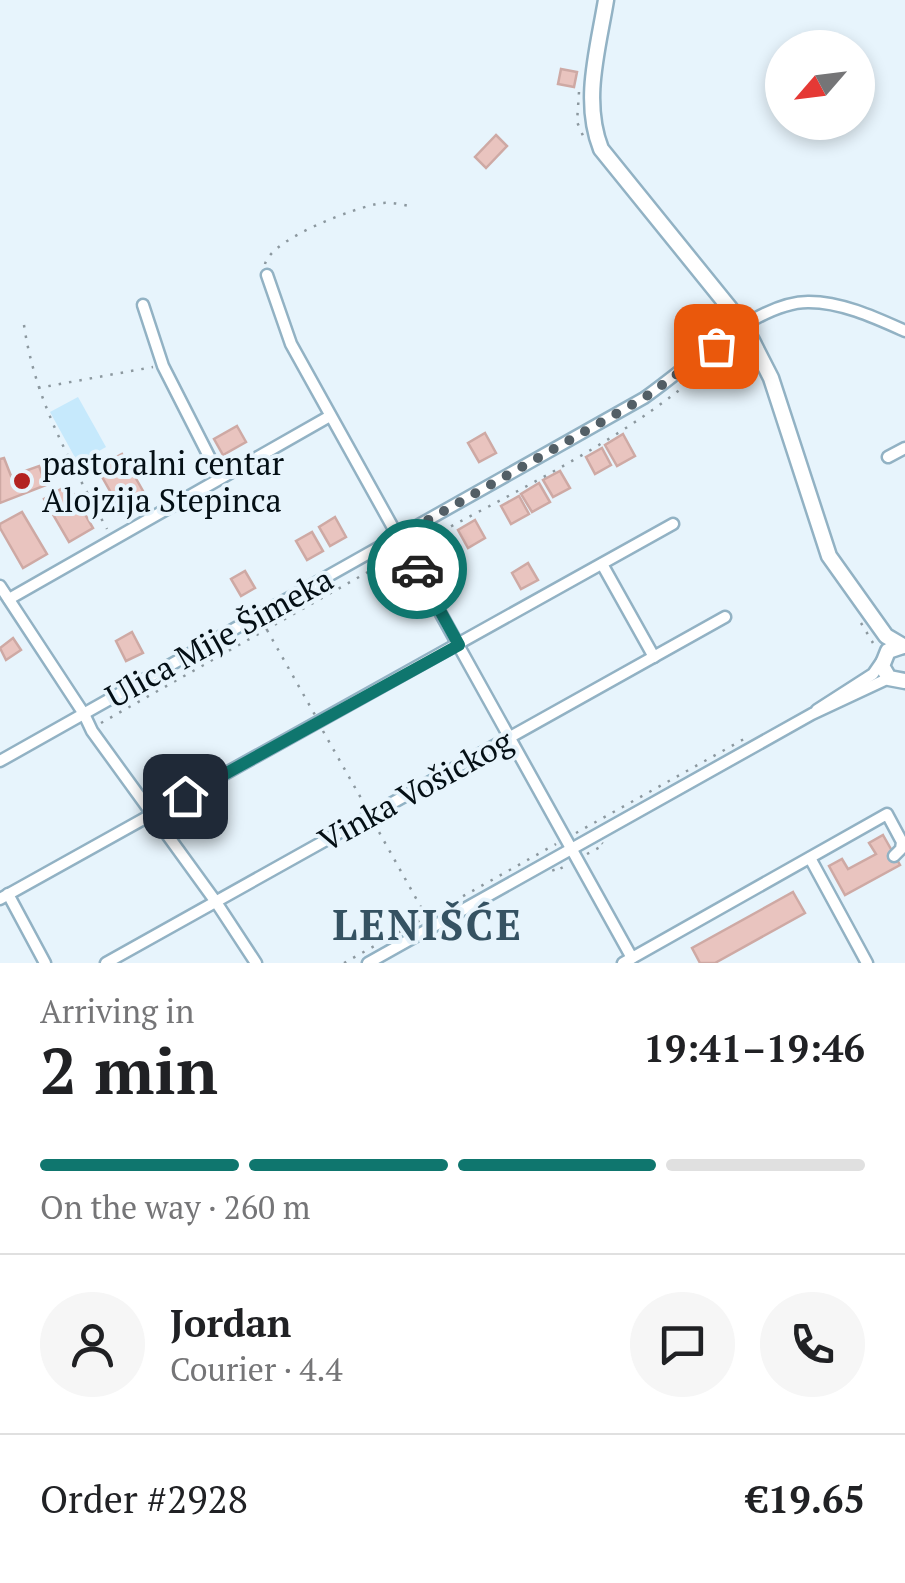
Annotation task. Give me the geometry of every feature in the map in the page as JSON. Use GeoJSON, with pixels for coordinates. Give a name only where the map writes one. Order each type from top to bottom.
{"type":"FeatureCollection","features":[{"type":"Feature","properties":{"kind":"main road"},"geometry":{"type":"LineString","coordinates":[[606,0],[590,102],[591,120],[601,149],[745,327],[771,378],[822,543],[883,658],[901,681]]}},
{"type":"Feature","properties":{"kind":"main road"},"geometry":{"type":"LineString","coordinates":[[859,610],[886,636],[904,646]]}},
{"type":"Feature","properties":{"kind":"main road"},"geometry":{"type":"LineString","coordinates":[[883,658],[893,648],[904,646]]}},
{"type":"Feature","properties":{"kind":"street"},"geometry":{"type":"LineString","coordinates":[[266,275],[291,344],[570,844],[628,961],[887,814],[902,842],[902,849],[894,856]]}},
{"type":"Feature","properties":{"kind":"street","name":"Ulica Mije Šimeka"},"geometry":{"type":"LineString","coordinates":[[0,760],[644,398],[772,312],[797,302],[811,302],[849,309],[905,331]]}},
{"type":"Feature","properties":{"kind":"street"},"geometry":{"type":"LineString","coordinates":[[143,306],[163,366],[220,478]]}},
{"type":"Feature","properties":{"kind":"street"},"geometry":{"type":"LineString","coordinates":[[9,599],[330,416]]}},
{"type":"Feature","properties":{"kind":"street"},"geometry":{"type":"LineString","coordinates":[[888,457],[905,448]]}},
{"type":"Feature","properties":{"kind":"street"},"geometry":{"type":"LineString","coordinates":[[45,963],[4,896],[673,524]]}},
{"type":"Feature","properties":{"kind":"street"},"geometry":{"type":"LineString","coordinates":[[602,564],[654,657]]}},
{"type":"Feature","properties":{"kind":"street"},"geometry":{"type":"LineString","coordinates":[[0,586],[92,731],[256,963]]}},
{"type":"Feature","properties":{"kind":"street","name":"Vinka Vošickog"},"geometry":{"type":"LineString","coordinates":[[106,963],[725,617]]}},
{"type":"Feature","properties":{"kind":"street"},"geometry":{"type":"LineString","coordinates":[[812,714],[873,674],[883,658]]}},
{"type":"Feature","properties":{"kind":"street"},"geometry":{"type":"LineString","coordinates":[[368,963],[570,844],[812,714],[901,681]]}},
{"type":"Feature","properties":{"kind":"street"},"geometry":{"type":"LineString","coordinates":[[810,858],[868,963]]}},
{"type":"Feature","properties":{"kind":"street"},"geometry":{"type":"LineString","coordinates":[[250,951],[264,963]]}},
{"type":"Feature","properties":{"kind":"path"},"geometry":{"type":"LineString","coordinates":[[581,85],[577,122],[585,141]]}},
{"type":"Feature","properties":{"kind":"path"},"geometry":{"type":"LineString","coordinates":[[266,275],[269,252],[296,235],[381,203],[414,206]]}},
{"type":"Feature","properties":{"kind":"path"},"geometry":{"type":"LineString","coordinates":[[24,326],[37,388],[53,428],[114,538]]}},
{"type":"Feature","properties":{"kind":"path"},"geometry":{"type":"LineString","coordinates":[[99,724],[629,425],[696,378],[724,350]]}},
{"type":"Feature","properties":{"kind":"path"},"geometry":{"type":"LineString","coordinates":[[37,388],[163,366]]}},
{"type":"Feature","properties":{"kind":"path"},"geometry":{"type":"LineString","coordinates":[[859,610],[873,643]]}},
{"type":"Feature","properties":{"kind":"path"},"geometry":{"type":"LineString","coordinates":[[267,630],[318,722]]}},
{"type":"Feature","properties":{"kind":"path"},"geometry":{"type":"LineString","coordinates":[[344,963],[570,844],[757,732]]}},
{"type":"Feature","properties":{"kind":"shaded area"},"geometry":{"type":"Polygon","coordinates":[[[78,397],[106,447],[78,463],[50,412],[78,397]]]}},
{"type":"Feature","properties":{"kind":"building"},"geometry":{"type":"Polygon","coordinates":[[[561,69],[577,72],[574,87],[558,84],[561,69]]]}},
{"type":"Feature","properties":{"kind":"building"},"geometry":{"type":"Polygon","coordinates":[[[496,135],[507,146],[486,168],[475,157],[496,135]]]}},
{"type":"Feature","properties":{"kind":"building"},"geometry":{"type":"Polygon","coordinates":[[[237,426],[246,442],[223,455],[214,439],[237,426]]]}},
{"type":"Feature","properties":{"kind":"building"},"geometry":{"type":"Polygon","coordinates":[[[485,433],[496,453],[479,462],[468,443],[485,433]]]}},
{"type":"Feature","properties":{"kind":"building"},"geometry":{"type":"Polygon","coordinates":[[[623,434],[635,456],[617,466],[605,445],[623,434]]]}},
{"type":"Feature","properties":{"kind":"building"},"geometry":{"type":"Polygon","coordinates":[[[602,448],[611,465],[595,474],[586,457],[602,448]]]}},
{"type":"Feature","properties":{"kind":"building"},"geometry":{"type":"Polygon","coordinates":[[[122,454],[147,498],[122,512],[97,468],[122,454]]]}},
{"type":"Feature","properties":{"kind":"building","name":"pastoralni centar Alojzija Stepinca"},"geometry":{"type":"Polygon","coordinates":[[[4,458],[11,476],[39,466],[46,485],[0,503],[0,459],[4,458]]]}},
{"type":"Feature","properties":{"kind":"building"},"geometry":{"type":"Polygon","coordinates":[[[560,471],[570,488],[553,497],[543,480],[560,471]]]}},
{"type":"Feature","properties":{"kind":"building"},"geometry":{"type":"Polygon","coordinates":[[[539,483],[550,502],[532,512],[521,494],[539,483]]]}},
{"type":"Feature","properties":{"kind":"building"},"geometry":{"type":"Polygon","coordinates":[[[68,485],[93,528],[69,542],[44,499],[68,485]]]}},
{"type":"Feature","properties":{"kind":"building"},"geometry":{"type":"Polygon","coordinates":[[[519,496],[529,514],[511,524],[501,506],[519,496]]]}},
{"type":"Feature","properties":{"kind":"building"},"geometry":{"type":"Polygon","coordinates":[[[22,512],[47,554],[23,568],[0,528],[0,524],[22,512]]]}},
{"type":"Feature","properties":{"kind":"building"},"geometry":{"type":"Polygon","coordinates":[[[335,517],[346,537],[330,546],[319,527],[335,517]]]}},
{"type":"Feature","properties":{"kind":"building"},"geometry":{"type":"Polygon","coordinates":[[[475,520],[485,538],[468,548],[458,530],[475,520]]]}},
{"type":"Feature","properties":{"kind":"building"},"geometry":{"type":"Polygon","coordinates":[[[312,532],[323,551],[307,560],[296,541],[312,532]]]}},
{"type":"Feature","properties":{"kind":"building"},"geometry":{"type":"Polygon","coordinates":[[[528,563],[538,580],[521,589],[512,573],[528,563]]]}},
{"type":"Feature","properties":{"kind":"building"},"geometry":{"type":"Polygon","coordinates":[[[245,571],[255,588],[241,596],[231,579],[245,571]]]}},
{"type":"Feature","properties":{"kind":"building"},"geometry":{"type":"Polygon","coordinates":[[[132,632],[143,653],[126,661],[116,641],[132,632]]]}},
{"type":"Feature","properties":{"kind":"building"},"geometry":{"type":"Polygon","coordinates":[[[13,638],[21,650],[6,660],[0,648],[13,638]]]}},
{"type":"Feature","properties":{"kind":"building"},"geometry":{"type":"Polygon","coordinates":[[[883,835],[900,865],[845,895],[829,866],[842,859],[848,869],[876,854],[869,843],[883,835]]]}},
{"type":"Feature","properties":{"kind":"building"},"geometry":{"type":"Polygon","coordinates":[[[793,892],[805,913],[715,963],[700,963],[692,948],[793,892]]]}},
{"type":"Feature","properties":{"kind":"way so far"},"geometry":{"type":"LineString","coordinates":[[417,569],[398,537],[644,398],[716,346]]}},
{"type":"Feature","properties":{"kind":"place","name":"pastoralni centar Alojzija Stepinca"},"geometry":{"type":"Point","coordinates":[22,481]}},
{"type":"Feature","properties":{"kind":"district","name":"LENIŠĆE"},"geometry":{"type":"Point","coordinates":[428,924]}},
{"type":"Feature","properties":{"kind":"route"},"geometry":{"type":"LineString","coordinates":[[185,796],[459,645],[417,569]]}}]}
